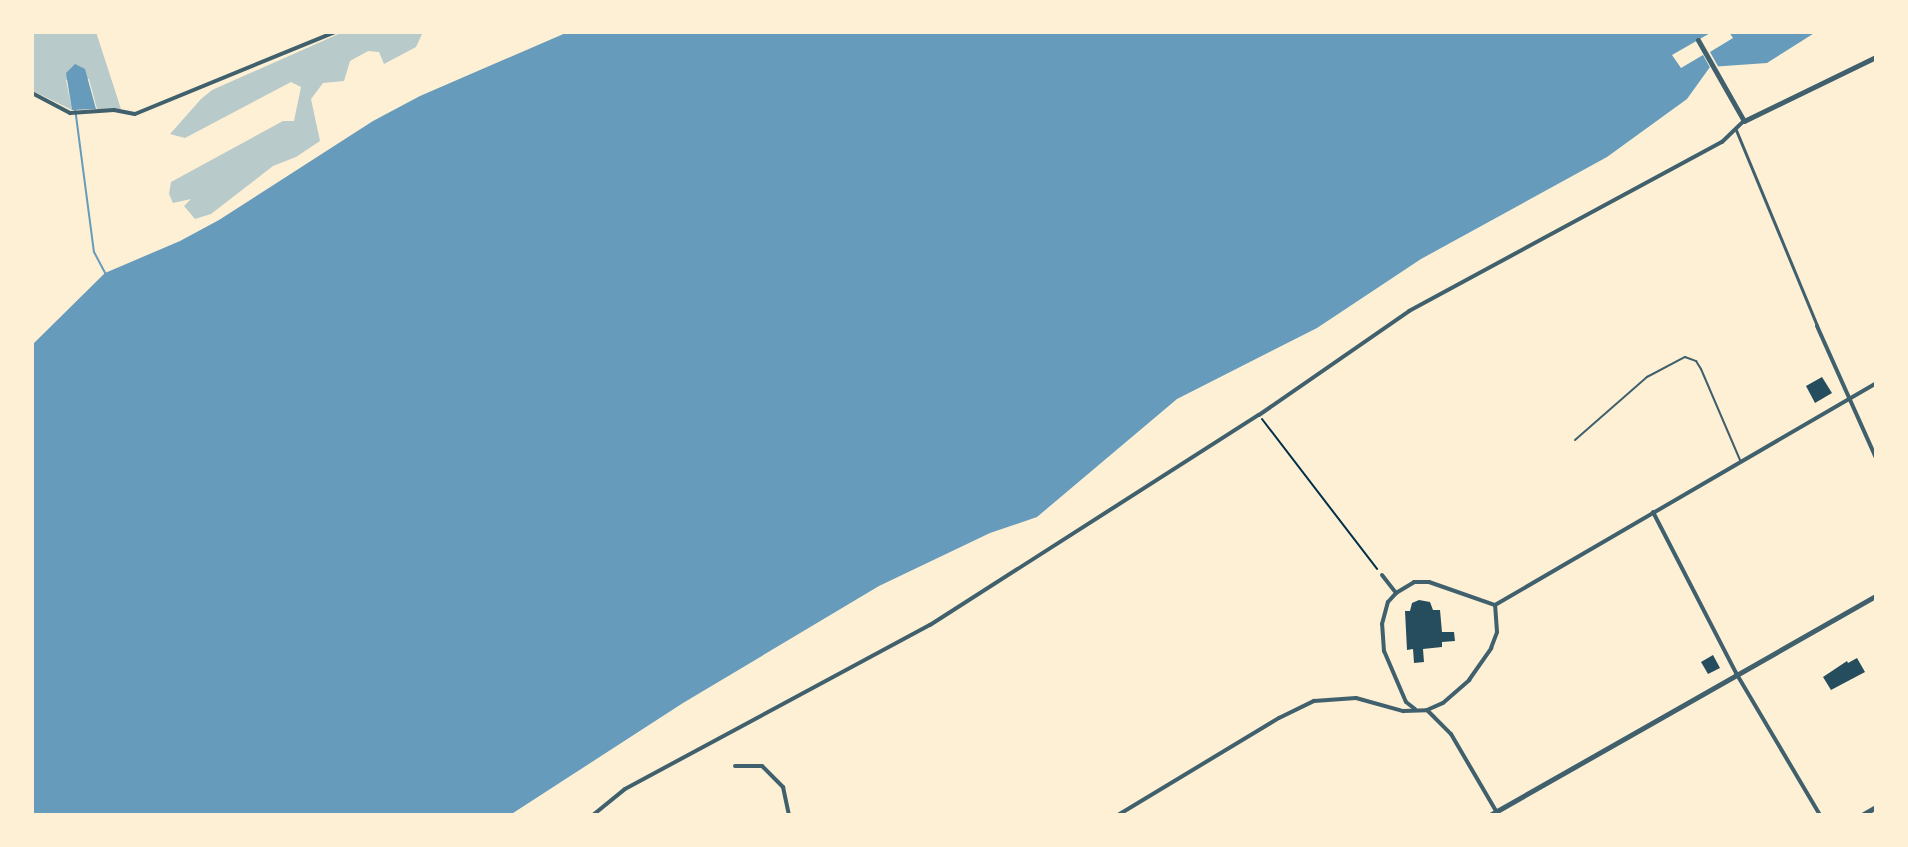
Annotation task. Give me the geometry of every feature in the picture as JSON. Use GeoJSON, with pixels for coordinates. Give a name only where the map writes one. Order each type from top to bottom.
{"type":"FeatureCollection","features":[{"type":"Feature","properties":{"kind":"street"},"geometry":{"type":"LineString","coordinates":[[32,93],[70,113],[114,110],[135,114],[335,32]]}},
{"type":"Feature","properties":{"kind":"street"},"geometry":{"type":"LineString","coordinates":[[1698,40],[1744,121]]}},
{"type":"Feature","properties":{"kind":"street"},"geometry":{"type":"LineString","coordinates":[[593,815],[625,789],[930,625],[1259,415],[1409,311],[1722,142],[1744,121],[1876,57]]}},
{"type":"Feature","properties":{"kind":"street"},"geometry":{"type":"LineString","coordinates":[[1736,130],[1847,399],[1876,458]]}},
{"type":"Feature","properties":{"kind":"street"},"geometry":{"type":"LineString","coordinates":[[1417,710],[1406,702],[1384,651],[1382,624],[1388,602],[1396,593],[1414,582],[1429,582],[1495,605],[1876,383]]}},
{"type":"Feature","properties":{"kind":"street"},"geometry":{"type":"LineString","coordinates":[[1653,512],[1736,673],[1820,815]]}},
{"type":"Feature","properties":{"kind":"street"},"geometry":{"type":"LineString","coordinates":[[1382,575],[1396,593]]}},
{"type":"Feature","properties":{"kind":"street"},"geometry":{"type":"LineString","coordinates":[[1490,815],[1876,596]]}},
{"type":"Feature","properties":{"kind":"street"},"geometry":{"type":"LineString","coordinates":[[1118,815],[1279,718],[1314,701],[1356,698],[1403,711],[1427,710],[1456,693],[1481,665],[1497,632],[1495,605]]}},
{"type":"Feature","properties":{"kind":"street"},"geometry":{"type":"LineString","coordinates":[[1427,710],[1451,734],[1497,813]]}},
{"type":"Feature","properties":{"kind":"street"},"geometry":{"type":"LineString","coordinates":[[735,766],[762,766],[783,787],[789,815]]}},
{"type":"Feature","properties":{"kind":"street"},"geometry":{"type":"LineString","coordinates":[[1862,815],[1876,807]]}},
{"type":"Feature","properties":{"kind":"lane"},"geometry":{"type":"LineString","coordinates":[[1575,440],[1647,377],[1685,357],[1696,361],[1701,369],[1741,461]]}},
{"type":"Feature","properties":{"kind":"path"},"geometry":{"type":"LineString","coordinates":[[1259,415],[1382,575]]}},
{"type":"Feature","properties":{"kind":"shaded area"},"geometry":{"type":"Polygon","coordinates":[[[32,32],[96,32],[121,109],[97,109],[89,79],[66,80],[72,110],[33,91],[32,32]]]}},
{"type":"Feature","properties":{"kind":"shaded area"},"geometry":{"type":"Polygon","coordinates":[[[343,32],[423,32],[416,47],[384,64],[379,52],[368,51],[350,61],[344,81],[323,83],[311,99],[320,141],[296,157],[273,166],[211,214],[195,219],[184,206],[191,199],[173,203],[169,194],[171,182],[283,121],[294,121],[301,87],[291,82],[185,138],[170,134],[201,99],[212,90],[343,32]]]}},
{"type":"Feature","properties":{"kind":"water"},"geometry":{"type":"Polygon","coordinates":[[[568,32],[1816,32],[1767,63],[1710,67],[1687,99],[1607,157],[1421,259],[1317,328],[1177,399],[1037,517],[990,533],[879,586],[683,703],[510,815],[32,815],[32,345],[105,273],[180,241],[219,220],[373,121],[420,96],[568,32]]]}},
{"type":"Feature","properties":{"kind":"water"},"geometry":{"type":"Polygon","coordinates":[[[75,64],[85,69],[96,109],[72,110],[66,73],[75,64]]]}},
{"type":"Feature","properties":{"kind":"pier"},"geometry":{"type":"Polygon","coordinates":[[[1712,32],[1729,32],[1733,38],[1710,52],[1719,68],[1712,71],[1703,55],[1681,68],[1672,55],[1712,32]]]}},
{"type":"Feature","properties":{"kind":"building"},"geometry":{"type":"Polygon","coordinates":[[[1822,377],[1832,393],[1815,403],[1806,386],[1822,377]]]}},
{"type":"Feature","properties":{"kind":"building"},"geometry":{"type":"Polygon","coordinates":[[[1419,600],[1430,602],[1433,610],[1440,610],[1442,632],[1454,632],[1455,641],[1442,642],[1442,647],[1423,649],[1424,662],[1414,663],[1413,649],[1407,650],[1405,611],[1410,611],[1412,603],[1419,600]]]}},
{"type":"Feature","properties":{"kind":"building"},"geometry":{"type":"Polygon","coordinates":[[[1713,655],[1720,668],[1708,674],[1701,662],[1713,655]]]}},
{"type":"Feature","properties":{"kind":"building"},"geometry":{"type":"Polygon","coordinates":[[[1857,658],[1865,672],[1831,690],[1823,677],[1857,658]]]}},
{"type":"Feature","properties":{"kind":"waterway"},"geometry":{"type":"LineString","coordinates":[[75,108],[94,252],[105,273]]}}]}
